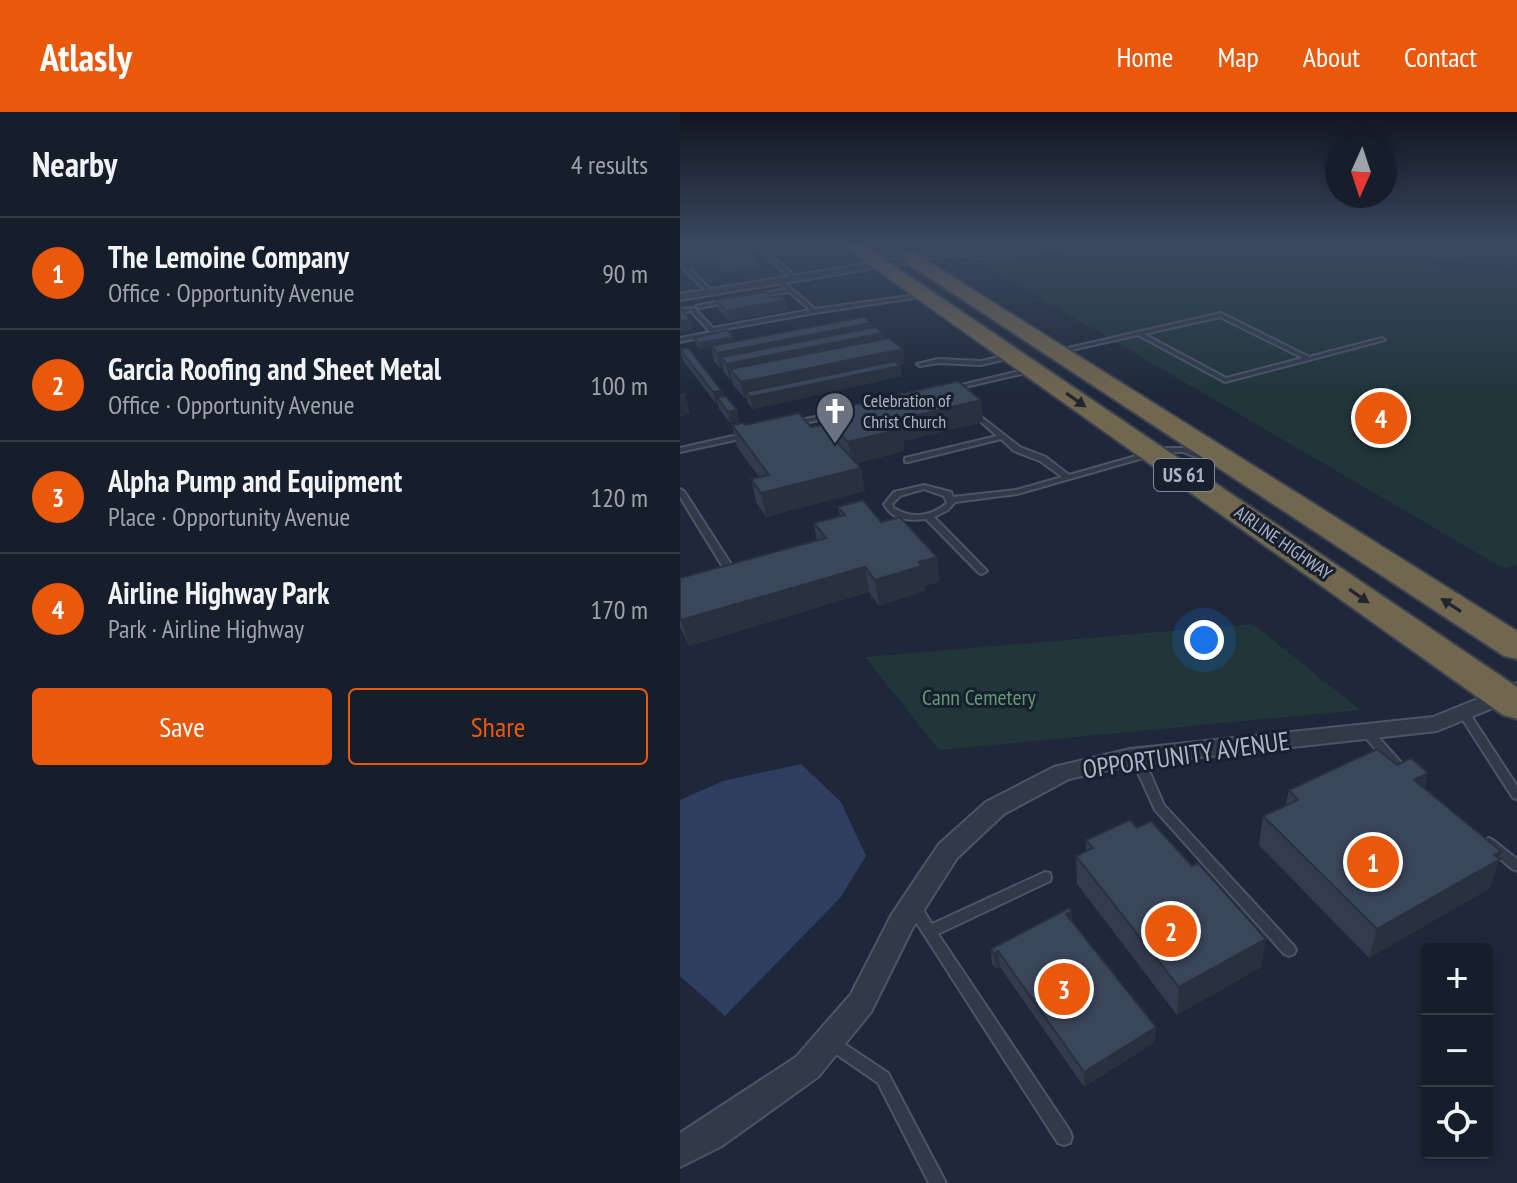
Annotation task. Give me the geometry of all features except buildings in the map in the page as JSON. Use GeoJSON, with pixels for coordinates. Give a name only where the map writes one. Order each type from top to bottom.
{"type":"FeatureCollection","features":[{"type":"Feature","properties":{"kind":"highway","name":"AIRLINE HIGHWAY"},"geometry":{"type":"LineString","coordinates":[[962,295],[1058,351],[1517,648]]}},
{"type":"Feature","properties":{"kind":"highway","name":"AIRLINE HIGHWAY"},"geometry":{"type":"LineString","coordinates":[[924,296],[1512,697]]}},
{"type":"Feature","properties":{"kind":"highway"},"geometry":{"type":"LineString","coordinates":[[1021,362],[1058,351]]}},
{"type":"Feature","properties":{"kind":"street"},"geometry":{"type":"LineString","coordinates":[[680,297],[698,300],[706,295]]}},
{"type":"Feature","properties":{"kind":"street","name":"OPPORTUNITY AVENUE"},"geometry":{"type":"LineString","coordinates":[[680,1151],[710,1135],[807,1067],[861,1003],[912,906],[948,851],[995,808],[1062,773],[1137,757],[1437,724],[1512,697]]}},
{"type":"Feature","properties":{"kind":"lane"},"geometry":{"type":"LineString","coordinates":[[752,297],[758,295]]}},
{"type":"Feature","properties":{"kind":"lane"},"geometry":{"type":"LineString","coordinates":[[802,295],[814,311]]}},
{"type":"Feature","properties":{"kind":"lane"},"geometry":{"type":"LineString","coordinates":[[711,330],[814,311],[924,296]]}},
{"type":"Feature","properties":{"kind":"lane"},"geometry":{"type":"LineString","coordinates":[[697,314],[698,300],[739,299]]}},
{"type":"Feature","properties":{"kind":"lane"},"geometry":{"type":"LineString","coordinates":[[680,311],[692,309],[714,333],[680,340]]}},
{"type":"Feature","properties":{"kind":"lane"},"geometry":{"type":"LineString","coordinates":[[1058,351],[1221,315],[1309,359]]}},
{"type":"Feature","properties":{"kind":"lane"},"geometry":{"type":"LineString","coordinates":[[1139,333],[1225,380],[1382,340]]}},
{"type":"Feature","properties":{"kind":"lane"},"geometry":{"type":"LineString","coordinates":[[920,364],[938,361],[1021,362]]}},
{"type":"Feature","properties":{"kind":"lane"},"geometry":{"type":"LineString","coordinates":[[957,399],[945,389],[1021,362]]}},
{"type":"Feature","properties":{"kind":"lane"},"geometry":{"type":"LineString","coordinates":[[968,408],[1017,449],[1043,459],[1068,478]]}},
{"type":"Feature","properties":{"kind":"lane"},"geometry":{"type":"LineString","coordinates":[[783,426],[842,413]]}},
{"type":"Feature","properties":{"kind":"lane"},"geometry":{"type":"LineString","coordinates":[[680,450],[754,433]]}},
{"type":"Feature","properties":{"kind":"lane"},"geometry":{"type":"LineString","coordinates":[[908,460],[1002,437]]}},
{"type":"Feature","properties":{"kind":"lane"},"geometry":{"type":"LineString","coordinates":[[951,500],[991,497],[1153,453],[1184,450],[1195,453],[1233,476],[1259,481]]}},
{"type":"Feature","properties":{"kind":"lane"},"geometry":{"type":"LineString","coordinates":[[924,487],[942,490],[951,500],[948,508],[928,516],[902,516],[894,513],[888,504],[897,494],[924,487]]}},
{"type":"Feature","properties":{"kind":"lane"},"geometry":{"type":"LineString","coordinates":[[680,491],[731,572]]}},
{"type":"Feature","properties":{"kind":"lane"},"geometry":{"type":"LineString","coordinates":[[928,516],[982,571]]}},
{"type":"Feature","properties":{"kind":"lane"},"geometry":{"type":"LineString","coordinates":[[718,575],[745,568]]}},
{"type":"Feature","properties":{"kind":"lane"},"geometry":{"type":"LineString","coordinates":[[1464,714],[1517,795]]}},
{"type":"Feature","properties":{"kind":"lane"},"geometry":{"type":"LineString","coordinates":[[1367,732],[1418,786]]}},
{"type":"Feature","properties":{"kind":"lane"},"geometry":{"type":"LineString","coordinates":[[1137,757],[1159,807],[1289,950]]}},
{"type":"Feature","properties":{"kind":"lane"},"geometry":{"type":"LineString","coordinates":[[1480,836],[1517,866]]}},
{"type":"Feature","properties":{"kind":"lane"},"geometry":{"type":"LineString","coordinates":[[929,932],[1045,877]]}},
{"type":"Feature","properties":{"kind":"lane"},"geometry":{"type":"LineString","coordinates":[[912,906],[1064,1137]]}},
{"type":"Feature","properties":{"kind":"lane"},"geometry":{"type":"LineString","coordinates":[[830,1040],[883,1078],[938,1183]]}},
{"type":"Feature","properties":{"kind":"green space"},"geometry":{"type":"Polygon","coordinates":[[[1035,295],[1517,295],[1517,565],[1503,568],[1035,295]]]}},
{"type":"Feature","properties":{"kind":"green space","name":"Cann Cemetery"},"geometry":{"type":"Polygon","coordinates":[[[1253,624],[1360,710],[939,750],[865,657],[1253,624]]]}},
{"type":"Feature","properties":{"kind":"water"},"geometry":{"type":"Polygon","coordinates":[[[801,764],[841,802],[866,856],[840,898],[725,1016],[680,976],[680,800],[723,781],[801,764]]]}},
{"type":"Feature","properties":{"kind":"place","name":"Airline Highway Park"},"geometry":{"type":"Point","coordinates":[1381,418]}},
{"type":"Feature","properties":{"kind":"place","name":"Celebration of Christ Church"},"geometry":{"type":"Point","coordinates":[835,445]}},
{"type":"Feature","properties":{"kind":"place","name":"The Lemoine Company"},"geometry":{"type":"Point","coordinates":[1373,862]}},
{"type":"Feature","properties":{"kind":"place","name":"Garcia Roofing and Sheet Metal"},"geometry":{"type":"Point","coordinates":[1171,931]}},
{"type":"Feature","properties":{"kind":"place","name":"Alpha Pump and Equipment"},"geometry":{"type":"Point","coordinates":[1064,989]}}]}
